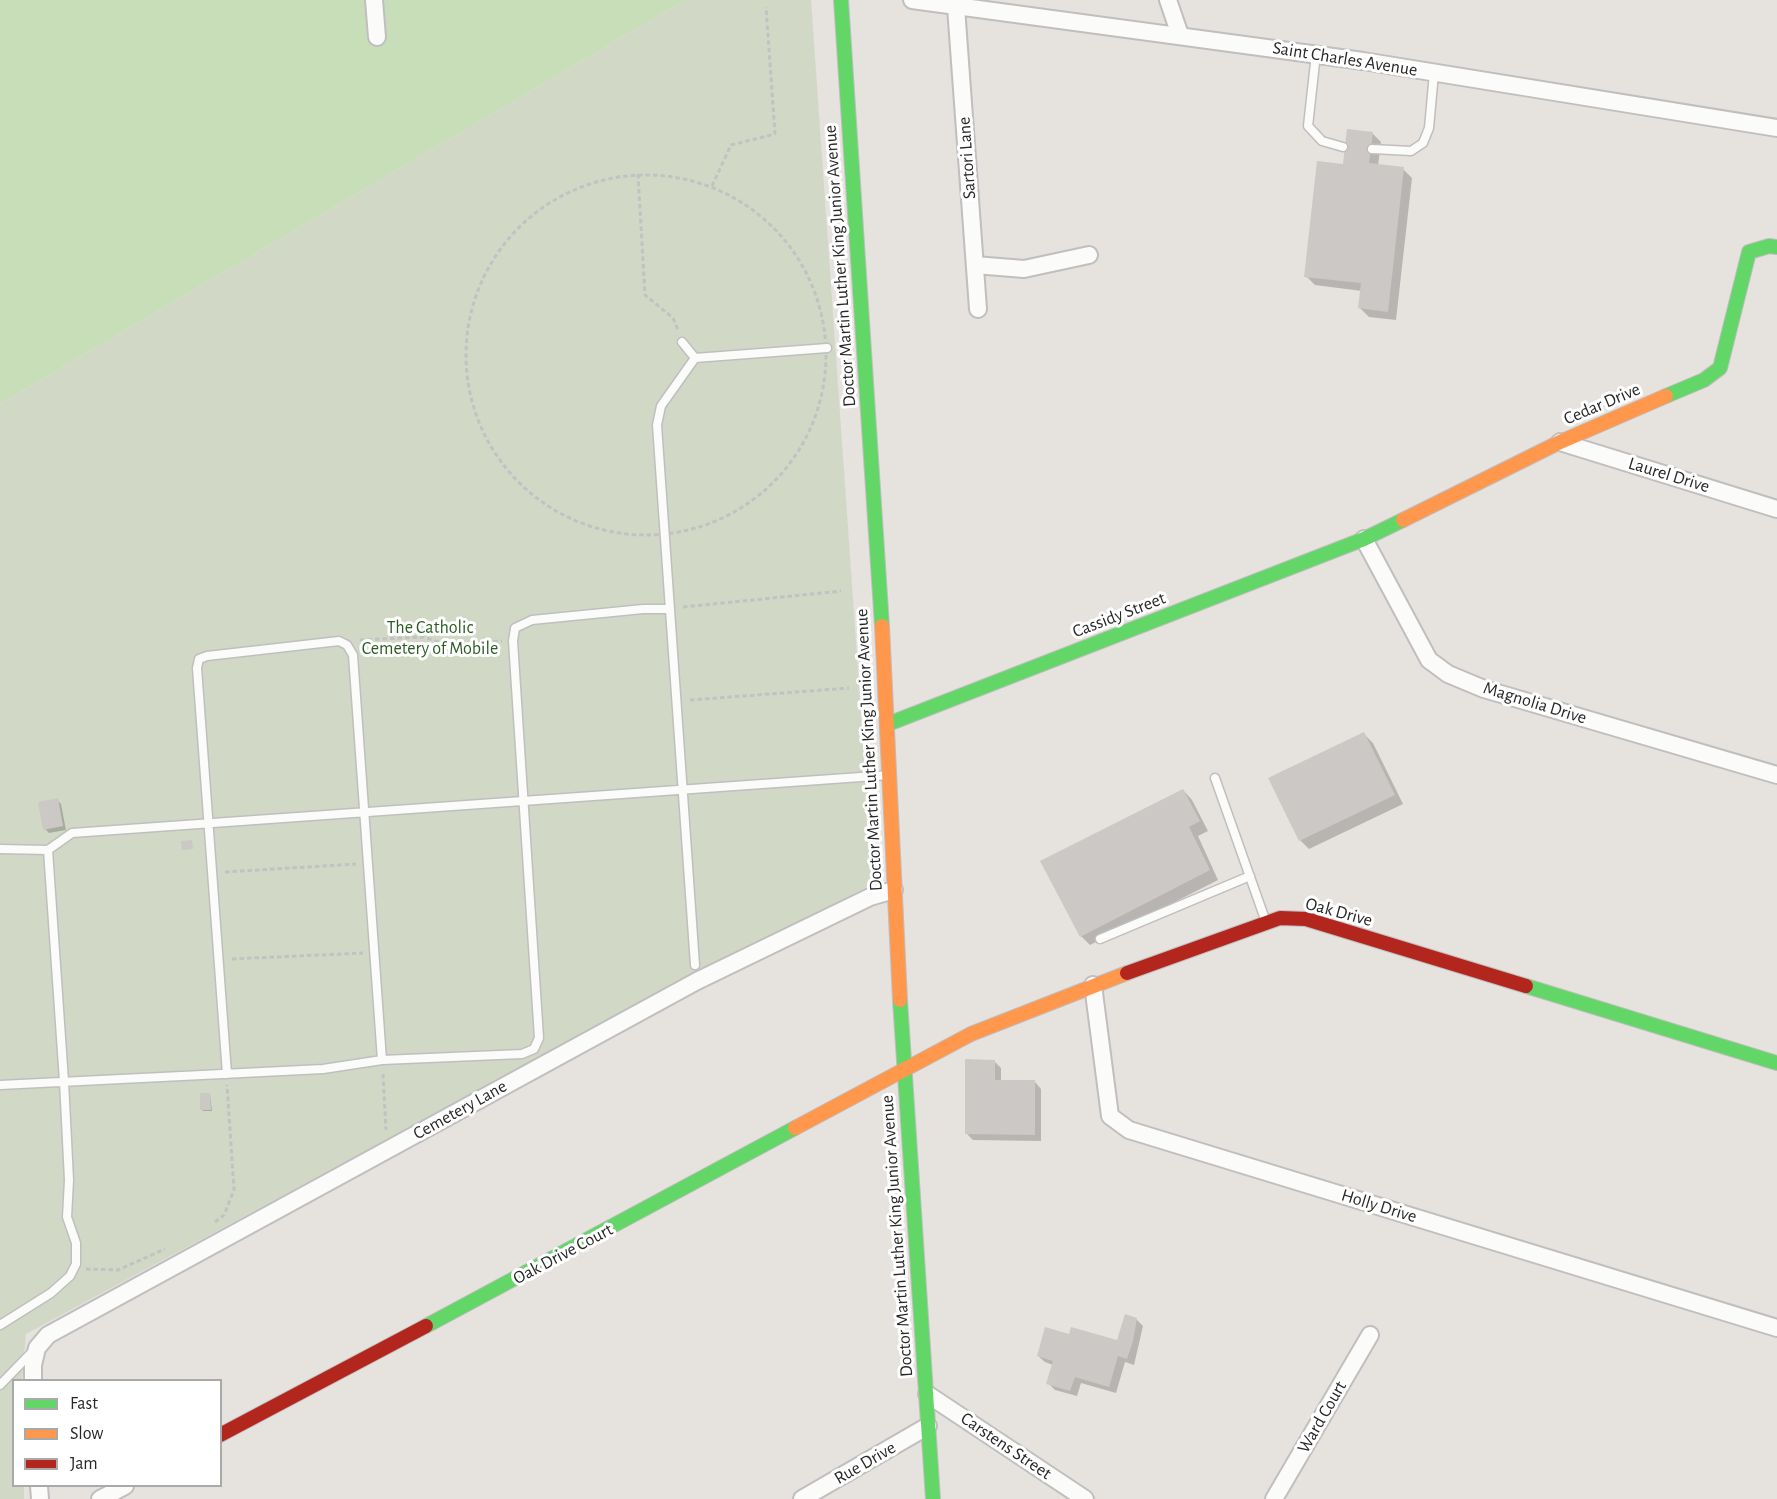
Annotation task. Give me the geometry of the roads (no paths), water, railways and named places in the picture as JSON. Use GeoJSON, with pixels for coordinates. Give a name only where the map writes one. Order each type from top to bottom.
{"type":"FeatureCollection","features":[{"type":"Feature","properties":{"kind":"street"},"geometry":{"type":"LineString","coordinates":[[374,0],[377,37]]}},
{"type":"Feature","properties":{"kind":"street","name":"Doctor Martin Luther King Junior Avenue"},"geometry":{"type":"LineString","coordinates":[[841,0],[888,724],[903,1068],[933,1499]]}},
{"type":"Feature","properties":{"kind":"street","name":"Saint Charles Avenue"},"geometry":{"type":"LineString","coordinates":[[912,0],[1316,54],[1777,128]]}},
{"type":"Feature","properties":{"kind":"street"},"geometry":{"type":"LineString","coordinates":[[1168,0],[1180,35]]}},
{"type":"Feature","properties":{"kind":"street","name":"Sartori Lane"},"geometry":{"type":"LineString","coordinates":[[956,7],[978,309]]}},
{"type":"Feature","properties":{"kind":"street","name":"Cedar Drive"},"geometry":{"type":"LineString","coordinates":[[1364,539],[1560,442],[1704,380],[1720,368],[1749,252],[1769,246],[1777,247]]}},
{"type":"Feature","properties":{"kind":"street"},"geometry":{"type":"LineString","coordinates":[[975,265],[1024,269],[1089,255]]}},
{"type":"Feature","properties":{"kind":"street","name":"Laurel Drive"},"geometry":{"type":"LineString","coordinates":[[1560,442],[1777,509]]}},
{"type":"Feature","properties":{"kind":"street","name":"Cassidy Street"},"geometry":{"type":"LineString","coordinates":[[888,724],[1364,539]]}},
{"type":"Feature","properties":{"kind":"street","name":"Magnolia Drive"},"geometry":{"type":"LineString","coordinates":[[1364,539],[1429,660],[1448,674],[1484,689],[1777,775]]}},
{"type":"Feature","properties":{"kind":"street","name":"Cemetery Lane"},"geometry":{"type":"LineString","coordinates":[[37,1348],[48,1335],[697,981],[870,897],[894,890]]}},
{"type":"Feature","properties":{"kind":"street","name":"Oak Drive"},"geometry":{"type":"LineString","coordinates":[[903,1068],[970,1034],[1093,985],[1280,918],[1306,919],[1777,1063]]}},
{"type":"Feature","properties":{"kind":"street","name":"Holly Drive"},"geometry":{"type":"LineString","coordinates":[[1093,985],[1110,1116],[1129,1130],[1777,1328]]}},
{"type":"Feature","properties":{"kind":"street","name":"Oak Drive Court"},"geometry":{"type":"LineString","coordinates":[[222,1434],[654,1206],[903,1068]]}},
{"type":"Feature","properties":{"kind":"street","name":"Ward Court"},"geometry":{"type":"LineString","coordinates":[[1274,1499],[1370,1335]]}},
{"type":"Feature","properties":{"kind":"street"},"geometry":{"type":"LineString","coordinates":[[33,1379],[37,1348]]}},
{"type":"Feature","properties":{"kind":"street","name":"Carstens Street"},"geometry":{"type":"LineString","coordinates":[[927,1394],[1085,1499]]}},
{"type":"Feature","properties":{"kind":"street","name":"Rue Drive"},"geometry":{"type":"LineString","coordinates":[[802,1499],[928,1426]]}},
{"type":"Feature","properties":{"kind":"street"},"geometry":{"type":"LineString","coordinates":[[100,1499],[121,1487]]}},
{"type":"Feature","properties":{"kind":"lane"},"geometry":{"type":"LineString","coordinates":[[1316,54],[1308,126],[1322,141],[1343,147]]}},
{"type":"Feature","properties":{"kind":"lane"},"geometry":{"type":"LineString","coordinates":[[1372,149],[1410,151],[1423,143],[1429,128],[1434,73]]}},
{"type":"Feature","properties":{"kind":"lane"},"geometry":{"type":"LineString","coordinates":[[682,342],[695,358]]}},
{"type":"Feature","properties":{"kind":"lane"},"geometry":{"type":"LineString","coordinates":[[695,358],[827,348]]}},
{"type":"Feature","properties":{"kind":"lane"},"geometry":{"type":"LineString","coordinates":[[695,358],[661,406],[657,426],[695,965]]}},
{"type":"Feature","properties":{"kind":"lane"},"geometry":{"type":"LineString","coordinates":[[0,1086],[64,1081],[323,1070],[382,1060],[522,1054],[534,1050],[538,1038],[513,641],[515,628],[532,620],[643,609],[669,609]]}},
{"type":"Feature","properties":{"kind":"lane"},"geometry":{"type":"LineString","coordinates":[[227,1074],[197,668],[199,659],[207,656],[339,641],[347,645],[353,655],[382,1060]]}},
{"type":"Feature","properties":{"kind":"lane"},"geometry":{"type":"LineString","coordinates":[[0,849],[48,850],[72,833],[889,775]]}},
{"type":"Feature","properties":{"kind":"lane"},"geometry":{"type":"LineString","coordinates":[[1215,778],[1266,922]]}},
{"type":"Feature","properties":{"kind":"lane"},"geometry":{"type":"LineString","coordinates":[[0,1325],[51,1293],[70,1276],[74,1268],[76,1244],[67,1217],[69,1180],[64,1081],[48,850]]}},
{"type":"Feature","properties":{"kind":"lane"},"geometry":{"type":"LineString","coordinates":[[1100,939],[1250,876]]}},
{"type":"Feature","properties":{"kind":"lane"},"geometry":{"type":"LineString","coordinates":[[0,1385],[37,1348]]}},
{"type":"Feature","properties":{"kind":"park label","name":"The Catholic Cemetery of Mobile"},"geometry":{"type":"Point","coordinates":[430,638]}}]}
